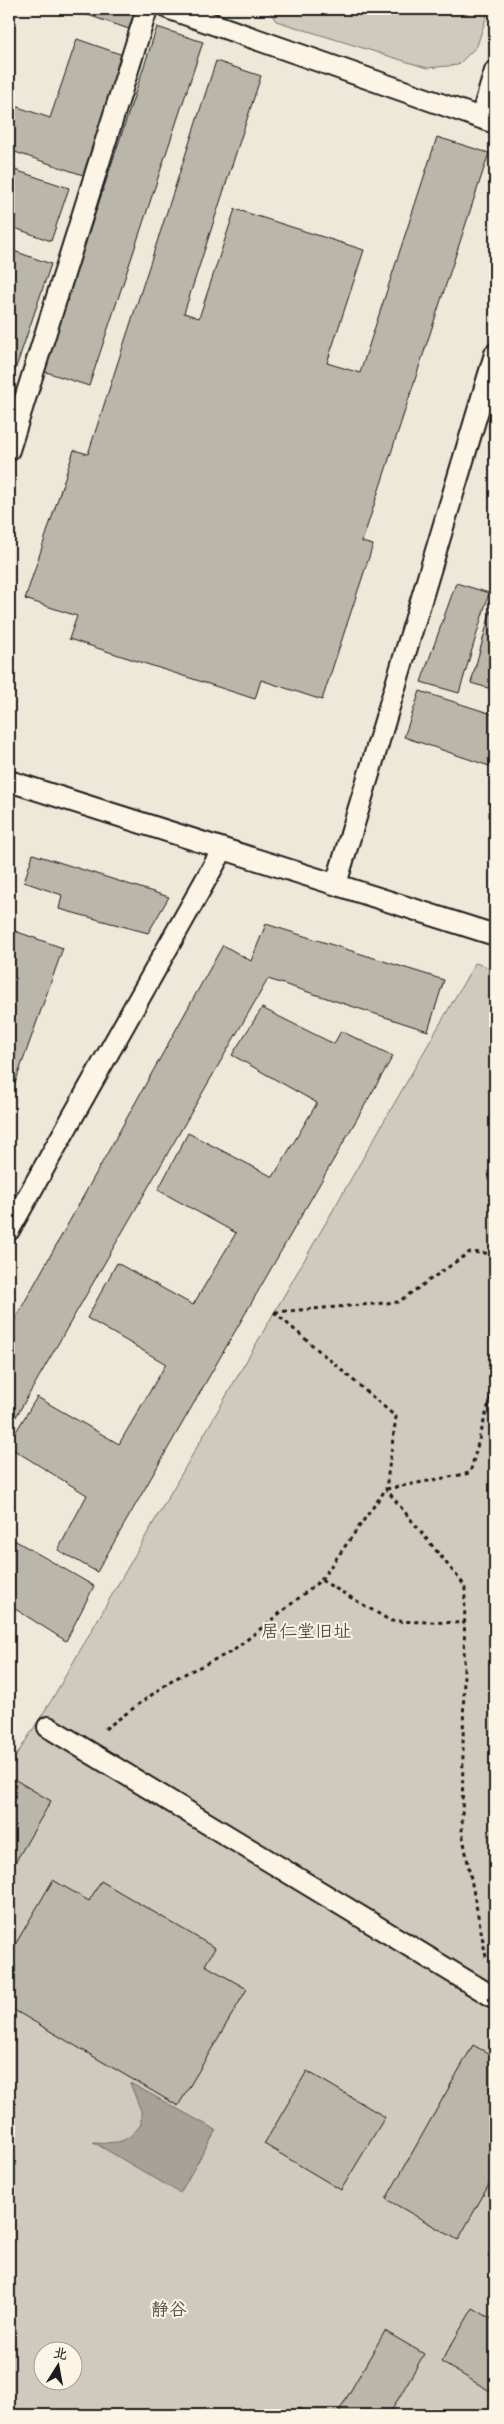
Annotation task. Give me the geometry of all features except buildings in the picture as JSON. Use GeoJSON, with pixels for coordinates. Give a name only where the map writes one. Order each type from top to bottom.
{"type":"FeatureCollection","features":[{"type":"Feature","properties":{"kind":"lane"},"geometry":{"type":"LineString","coordinates":[[9,450],[148,9]]}},
{"type":"Feature","properties":{"kind":"lane"},"geometry":{"type":"LineString","coordinates":[[170,9],[207,15],[488,121],[495,71]]}},
{"type":"Feature","properties":{"kind":"lane"},"geometry":{"type":"LineString","coordinates":[[336,884],[495,354]]}},
{"type":"Feature","properties":{"kind":"lane"},"geometry":{"type":"LineString","coordinates":[[9,781],[495,934]]}},
{"type":"Feature","properties":{"kind":"lane"},"geometry":{"type":"LineString","coordinates":[[9,1230],[223,849]]}},
{"type":"Feature","properties":{"kind":"lane"},"geometry":{"type":"LineString","coordinates":[[48,1727],[494,1998]]}},
{"type":"Feature","properties":{"kind":"path"},"geometry":{"type":"LineString","coordinates":[[80,1747],[172,1680],[233,1652],[321,1580],[386,1489],[396,1417],[274,1312],[398,1302],[470,1252],[495,1254]]}},
{"type":"Feature","properties":{"kind":"path"},"geometry":{"type":"LineString","coordinates":[[386,1489],[470,1473],[495,1381]]}},
{"type":"Feature","properties":{"kind":"path"},"geometry":{"type":"LineString","coordinates":[[386,1489],[465,1586],[462,1832],[494,1998]]}},
{"type":"Feature","properties":{"kind":"path"},"geometry":{"type":"LineString","coordinates":[[321,1580],[391,1621],[465,1623]]}},
{"type":"Feature","properties":{"kind":"green space"},"geometry":{"type":"Polygon","coordinates":[[[268,9],[489,9],[477,46],[458,65],[427,68],[276,21],[268,9]]]}},
{"type":"Feature","properties":{"kind":"green space"},"geometry":{"type":"Polygon","coordinates":[[[475,963],[495,969],[495,2415],[9,2415],[9,1767],[51,1701],[475,963]]]}},
{"type":"Feature","properties":{"kind":"shaded area"},"geometry":{"type":"Polygon","coordinates":[[[130,2083],[216,2130],[180,2193],[93,2142],[109,2143],[126,2139],[141,2124],[141,2111],[130,2083]]]}},
{"type":"Feature","properties":{"kind":"park label","name":"居仁堂旧址"},"geometry":{"type":"Point","coordinates":[306,1633]}},
{"type":"Feature","properties":{"kind":"park label","name":"静谷"},"geometry":{"type":"Point","coordinates":[169,2311]}}]}
